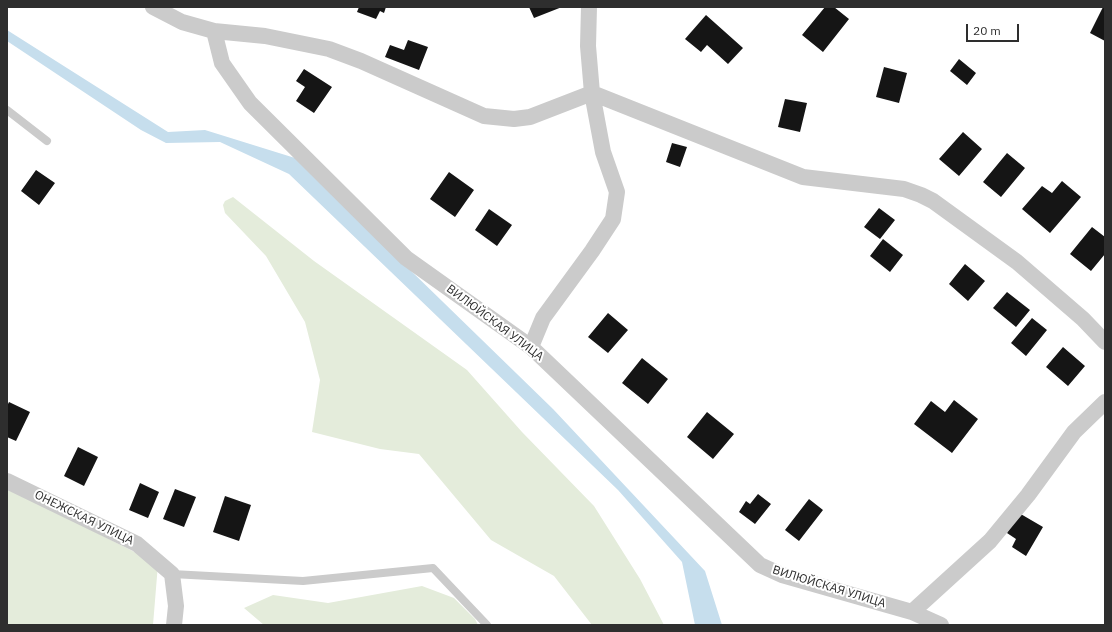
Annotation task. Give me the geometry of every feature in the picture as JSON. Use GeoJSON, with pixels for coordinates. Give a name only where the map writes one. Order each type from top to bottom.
{"type":"FeatureCollection","features":[{"type":"Feature","properties":{"kind":"street"},"geometry":{"type":"LineString","coordinates":[[153,7],[182,22],[214,31],[265,36],[329,49],[361,61],[484,116],[514,119],[530,117],[592,94],[803,177],[904,189],[933,201],[1017,262],[1083,319],[1105,342]]}},
{"type":"Feature","properties":{"kind":"street"},"geometry":{"type":"LineString","coordinates":[[531,348],[543,318],[592,251],[613,219],[617,192],[603,152],[592,94],[588,46],[589,7]]}},
{"type":"Feature","properties":{"kind":"street","name":"ВИЛЮЙСКАЯ УЛИЦА"},"geometry":{"type":"LineString","coordinates":[[214,31],[222,63],[255,109],[406,258],[531,348],[760,565],[782,575],[912,612],[941,625]]}},
{"type":"Feature","properties":{"kind":"street"},"geometry":{"type":"LineString","coordinates":[[912,612],[990,541],[1028,495],[1074,432],[1105,402]]}},
{"type":"Feature","properties":{"kind":"street","name":"ОНЕЖСКАЯ УЛИЦА"},"geometry":{"type":"LineString","coordinates":[[7,481],[137,544],[172,574]]}},
{"type":"Feature","properties":{"kind":"street"},"geometry":{"type":"LineString","coordinates":[[172,574],[176,606],[174,625]]}},
{"type":"Feature","properties":{"kind":"lane"},"geometry":{"type":"LineString","coordinates":[[7,110],[47,141]]}},
{"type":"Feature","properties":{"kind":"lane"},"geometry":{"type":"LineString","coordinates":[[172,574],[304,581],[433,568],[487,625]]}},
{"type":"Feature","properties":{"kind":"green space"},"geometry":{"type":"Polygon","coordinates":[[[233,197],[314,261],[467,370],[522,432],[594,506],[640,579],[664,625],[592,625],[554,576],[491,540],[419,454],[380,449],[312,432],[320,380],[305,322],[266,256],[225,213],[223,205],[225,201],[233,197]]]}},
{"type":"Feature","properties":{"kind":"green space"},"geometry":{"type":"Polygon","coordinates":[[[7,487],[158,564],[153,625],[7,625],[7,487]]]}},
{"type":"Feature","properties":{"kind":"green space"},"geometry":{"type":"Polygon","coordinates":[[[422,586],[454,598],[475,619],[478,625],[264,625],[244,608],[273,595],[328,603],[422,586]]]}},
{"type":"Feature","properties":{"kind":"water"},"geometry":{"type":"Polygon","coordinates":[[[7,30],[168,132],[205,130],[295,158],[553,409],[705,571],[722,625],[695,625],[682,562],[618,490],[289,174],[220,142],[166,143],[141,130],[7,41],[7,30]]]}},
{"type":"Feature","properties":{"kind":"building"},"geometry":{"type":"Polygon","coordinates":[[[359,7],[386,7],[384,13],[380,11],[376,19],[357,12],[359,7]]]}},
{"type":"Feature","properties":{"kind":"building"},"geometry":{"type":"Polygon","coordinates":[[[529,7],[562,7],[534,18],[529,7]]]}},
{"type":"Feature","properties":{"kind":"building"},"geometry":{"type":"Polygon","coordinates":[[[825,7],[834,7],[849,19],[823,52],[802,35],[825,7]]]}},
{"type":"Feature","properties":{"kind":"building"},"geometry":{"type":"Polygon","coordinates":[[[1103,7],[1105,7],[1105,41],[1090,33],[1103,7]]]}},
{"type":"Feature","properties":{"kind":"building"},"geometry":{"type":"Polygon","coordinates":[[[706,15],[743,48],[728,64],[707,45],[701,52],[685,39],[706,15]]]}},
{"type":"Feature","properties":{"kind":"building"},"geometry":{"type":"Polygon","coordinates":[[[408,40],[428,47],[419,70],[385,57],[390,45],[404,50],[408,40]]]}},
{"type":"Feature","properties":{"kind":"building"},"geometry":{"type":"Polygon","coordinates":[[[959,59],[976,73],[967,85],[950,71],[959,59]]]}},
{"type":"Feature","properties":{"kind":"building"},"geometry":{"type":"Polygon","coordinates":[[[884,67],[907,73],[899,103],[876,97],[884,67]]]}},
{"type":"Feature","properties":{"kind":"building"},"geometry":{"type":"Polygon","coordinates":[[[304,69],[332,87],[314,113],[296,101],[305,87],[296,81],[304,69]]]}},
{"type":"Feature","properties":{"kind":"building"},"geometry":{"type":"Polygon","coordinates":[[[785,99],[807,103],[800,132],[778,127],[785,99]]]}},
{"type":"Feature","properties":{"kind":"building"},"geometry":{"type":"Polygon","coordinates":[[[963,132],[982,149],[959,176],[939,159],[963,132]]]}},
{"type":"Feature","properties":{"kind":"building"},"geometry":{"type":"Polygon","coordinates":[[[672,143],[687,147],[680,167],[666,162],[672,143]]]}},
{"type":"Feature","properties":{"kind":"building"},"geometry":{"type":"Polygon","coordinates":[[[1007,153],[1025,168],[1001,197],[983,182],[1007,153]]]}},
{"type":"Feature","properties":{"kind":"building"},"geometry":{"type":"Polygon","coordinates":[[[36,170],[55,183],[39,205],[21,191],[36,170]]]}},
{"type":"Feature","properties":{"kind":"building"},"geometry":{"type":"Polygon","coordinates":[[[449,172],[474,190],[455,217],[430,199],[449,172]]]}},
{"type":"Feature","properties":{"kind":"building"},"geometry":{"type":"Polygon","coordinates":[[[1062,181],[1081,197],[1050,233],[1022,209],[1042,186],[1052,193],[1062,181]]]}},
{"type":"Feature","properties":{"kind":"building"},"geometry":{"type":"Polygon","coordinates":[[[879,208],[895,220],[880,239],[864,227],[879,208]]]}},
{"type":"Feature","properties":{"kind":"building"},"geometry":{"type":"Polygon","coordinates":[[[489,209],[512,225],[497,246],[475,230],[489,209]]]}},
{"type":"Feature","properties":{"kind":"building"},"geometry":{"type":"Polygon","coordinates":[[[1092,227],[1105,237],[1105,254],[1091,271],[1070,254],[1092,227]]]}},
{"type":"Feature","properties":{"kind":"building"},"geometry":{"type":"Polygon","coordinates":[[[883,239],[903,255],[890,272],[870,256],[883,239]]]}},
{"type":"Feature","properties":{"kind":"building"},"geometry":{"type":"Polygon","coordinates":[[[965,264],[985,281],[968,301],[949,284],[965,264]]]}},
{"type":"Feature","properties":{"kind":"building"},"geometry":{"type":"Polygon","coordinates":[[[1007,292],[1030,310],[1016,327],[993,308],[1007,292]]]}},
{"type":"Feature","properties":{"kind":"building"},"geometry":{"type":"Polygon","coordinates":[[[608,313],[628,330],[608,353],[588,337],[608,313]]]}},
{"type":"Feature","properties":{"kind":"building"},"geometry":{"type":"Polygon","coordinates":[[[1032,318],[1047,330],[1026,356],[1011,343],[1032,318]]]}},
{"type":"Feature","properties":{"kind":"building"},"geometry":{"type":"Polygon","coordinates":[[[1063,347],[1085,366],[1068,386],[1046,367],[1063,347]]]}},
{"type":"Feature","properties":{"kind":"building"},"geometry":{"type":"Polygon","coordinates":[[[642,358],[668,379],[648,404],[622,383],[642,358]]]}},
{"type":"Feature","properties":{"kind":"building"},"geometry":{"type":"Polygon","coordinates":[[[954,400],[978,419],[952,453],[914,424],[931,401],[945,412],[954,400]]]}},
{"type":"Feature","properties":{"kind":"building"},"geometry":{"type":"Polygon","coordinates":[[[9,402],[30,412],[16,441],[7,437],[7,406],[9,402]]]}},
{"type":"Feature","properties":{"kind":"building"},"geometry":{"type":"Polygon","coordinates":[[[707,412],[734,434],[713,459],[687,437],[707,412]]]}},
{"type":"Feature","properties":{"kind":"building"},"geometry":{"type":"Polygon","coordinates":[[[78,447],[98,457],[84,486],[64,476],[78,447]]]}},
{"type":"Feature","properties":{"kind":"building"},"geometry":{"type":"Polygon","coordinates":[[[140,483],[159,492],[148,518],[129,510],[140,483]]]}},
{"type":"Feature","properties":{"kind":"building"},"geometry":{"type":"Polygon","coordinates":[[[175,489],[196,497],[184,527],[163,519],[175,489]]]}},
{"type":"Feature","properties":{"kind":"building"},"geometry":{"type":"Polygon","coordinates":[[[758,494],[771,504],[755,524],[739,512],[746,501],[750,504],[758,494]]]}},
{"type":"Feature","properties":{"kind":"building"},"geometry":{"type":"Polygon","coordinates":[[[225,496],[251,505],[239,541],[213,532],[225,496]]]}},
{"type":"Feature","properties":{"kind":"building"},"geometry":{"type":"Polygon","coordinates":[[[809,499],[823,510],[799,541],[785,530],[809,499]]]}},
{"type":"Feature","properties":{"kind":"building"},"geometry":{"type":"Polygon","coordinates":[[[1019,513],[1043,527],[1026,556],[1012,547],[1016,539],[1007,533],[1019,513]]]}}]}
